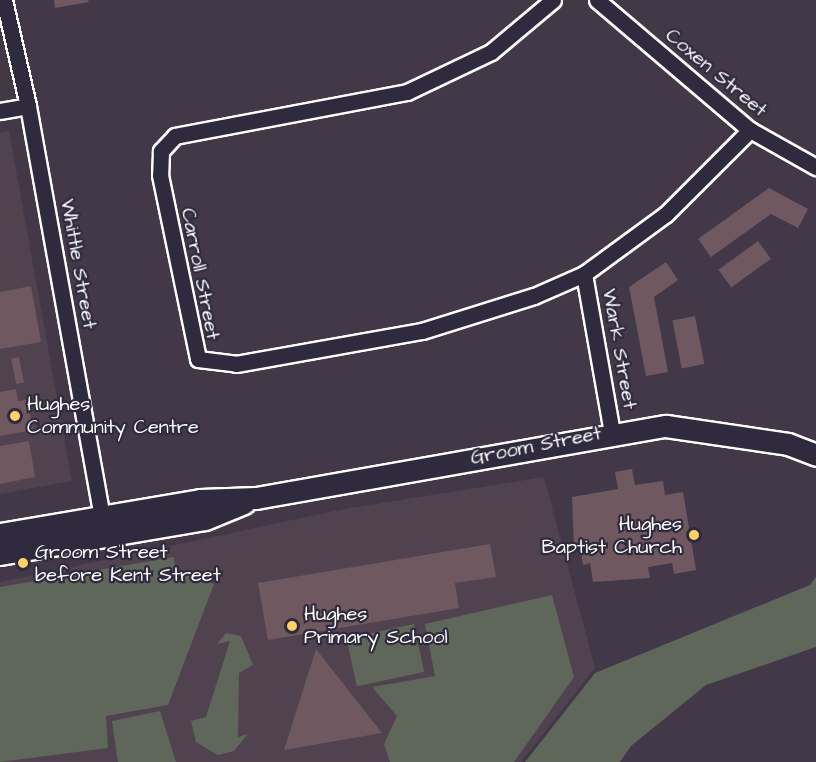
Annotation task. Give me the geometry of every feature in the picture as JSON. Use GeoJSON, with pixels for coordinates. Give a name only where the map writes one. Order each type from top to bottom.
{"type":"FeatureCollection","features":[{"type":"Feature","properties":{"kind":"street","name":"Whittle Street"},"geometry":{"type":"LineString","coordinates":[[4,0],[28,106],[103,526]]}},
{"type":"Feature","properties":{"kind":"street","name":"Carroll Street"},"geometry":{"type":"LineString","coordinates":[[553,0],[491,52],[407,92],[175,136],[161,151],[160,175],[192,348],[198,359],[213,364],[422,331],[475,318],[584,273],[666,214],[750,130]]}},
{"type":"Feature","properties":{"kind":"street","name":"Coxen Street"},"geometry":{"type":"LineString","coordinates":[[597,0],[750,130],[816,167]]}},
{"type":"Feature","properties":{"kind":"street"},"geometry":{"type":"LineString","coordinates":[[0,111],[28,106]]}},
{"type":"Feature","properties":{"kind":"street","name":"Wark Street"},"geometry":{"type":"LineString","coordinates":[[584,273],[612,432]]}},
{"type":"Feature","properties":{"kind":"street","name":"Groom Street"},"geometry":{"type":"LineString","coordinates":[[0,534],[205,519],[256,498],[612,432],[666,426],[706,430],[816,455]]}},
{"type":"Feature","properties":{"kind":"street","name":"Groom Street"},"geometry":{"type":"LineString","coordinates":[[0,554],[103,526]]}},
{"type":"Feature","properties":{"kind":"shaded area"},"geometry":{"type":"Polygon","coordinates":[[[9,131],[72,481],[0,494],[0,133],[9,131]]]}},
{"type":"Feature","properties":{"kind":"shaded area","name":"Hughes Primary School"},"geometry":{"type":"Polygon","coordinates":[[[544,477],[595,668],[521,762],[0,762],[0,582],[344,509],[544,477]]]}},
{"type":"Feature","properties":{"kind":"green space"},"geometry":{"type":"Polygon","coordinates":[[[174,557],[175,568],[214,584],[168,705],[106,716],[108,748],[0,762],[0,587],[174,557]]]}},
{"type":"Feature","properties":{"kind":"green space"},"geometry":{"type":"Polygon","coordinates":[[[816,577],[816,647],[706,685],[631,746],[620,762],[525,762],[595,673],[810,585],[816,577]]]}},
{"type":"Feature","properties":{"kind":"green space"},"geometry":{"type":"Polygon","coordinates":[[[552,595],[574,677],[514,762],[390,762],[384,744],[397,716],[372,687],[435,676],[425,624],[552,595]]]}},
{"type":"Feature","properties":{"kind":"green space"},"geometry":{"type":"Polygon","coordinates":[[[414,624],[424,672],[357,686],[347,638],[414,624]]]}},
{"type":"Feature","properties":{"kind":"green space"},"geometry":{"type":"Polygon","coordinates":[[[226,633],[241,636],[253,665],[239,673],[238,737],[248,734],[234,751],[218,755],[196,742],[191,721],[206,717],[230,641],[217,644],[226,633]]]}},
{"type":"Feature","properties":{"kind":"green space"},"geometry":{"type":"Polygon","coordinates":[[[160,711],[176,762],[118,762],[112,721],[160,711]]]}},
{"type":"Feature","properties":{"kind":"building"},"geometry":{"type":"Polygon","coordinates":[[[54,0],[88,0],[89,2],[55,8],[54,0]]]}},
{"type":"Feature","properties":{"kind":"building"},"geometry":{"type":"Polygon","coordinates":[[[769,188],[808,209],[798,228],[771,214],[711,257],[698,239],[769,188]]]}},
{"type":"Feature","properties":{"kind":"building"},"geometry":{"type":"Polygon","coordinates":[[[758,241],[771,259],[731,288],[718,270],[758,241]]]}},
{"type":"Feature","properties":{"kind":"building"},"geometry":{"type":"Polygon","coordinates":[[[666,262],[678,280],[654,297],[668,372],[646,376],[629,287],[666,262]]]}},
{"type":"Feature","properties":{"kind":"building"},"geometry":{"type":"Polygon","coordinates":[[[31,286],[41,342],[0,349],[0,292],[31,286]]]}},
{"type":"Feature","properties":{"kind":"building"},"geometry":{"type":"Polygon","coordinates":[[[695,316],[704,364],[682,368],[672,320],[695,316]]]}},
{"type":"Feature","properties":{"kind":"building"},"geometry":{"type":"Polygon","coordinates":[[[19,357],[24,383],[16,384],[11,359],[19,357]]]}},
{"type":"Feature","properties":{"kind":"building","name":"Hughes Community Centre"},"geometry":{"type":"Polygon","coordinates":[[[16,389],[18,401],[27,400],[33,430],[0,436],[0,392],[16,389]]]}},
{"type":"Feature","properties":{"kind":"building"},"geometry":{"type":"Polygon","coordinates":[[[29,441],[35,477],[0,484],[0,446],[29,441]]]}},
{"type":"Feature","properties":{"kind":"building"},"geometry":{"type":"Polygon","coordinates":[[[632,469],[635,485],[663,481],[665,495],[683,492],[696,570],[674,574],[672,563],[648,567],[650,578],[593,582],[590,563],[583,565],[580,548],[574,549],[572,497],[618,489],[615,472],[632,469]]]}},
{"type":"Feature","properties":{"kind":"building"},"geometry":{"type":"Polygon","coordinates":[[[490,544],[496,577],[455,583],[459,608],[268,640],[258,583],[490,544]]]}},
{"type":"Feature","properties":{"kind":"building"},"geometry":{"type":"Polygon","coordinates":[[[316,649],[382,733],[284,750],[316,649]]]}},
{"type":"Feature","properties":{"kind":"place","name":"Hughes Community Centre"},"geometry":{"type":"Point","coordinates":[15,416]}},
{"type":"Feature","properties":{"kind":"place","name":"Hughes Baptist Church"},"geometry":{"type":"Point","coordinates":[694,535]}},
{"type":"Feature","properties":{"kind":"place","name":"Groom Street before Kent Street"},"geometry":{"type":"Point","coordinates":[23,563]}},
{"type":"Feature","properties":{"kind":"place","name":"Hughes Primary School"},"geometry":{"type":"Point","coordinates":[292,626]}}]}
